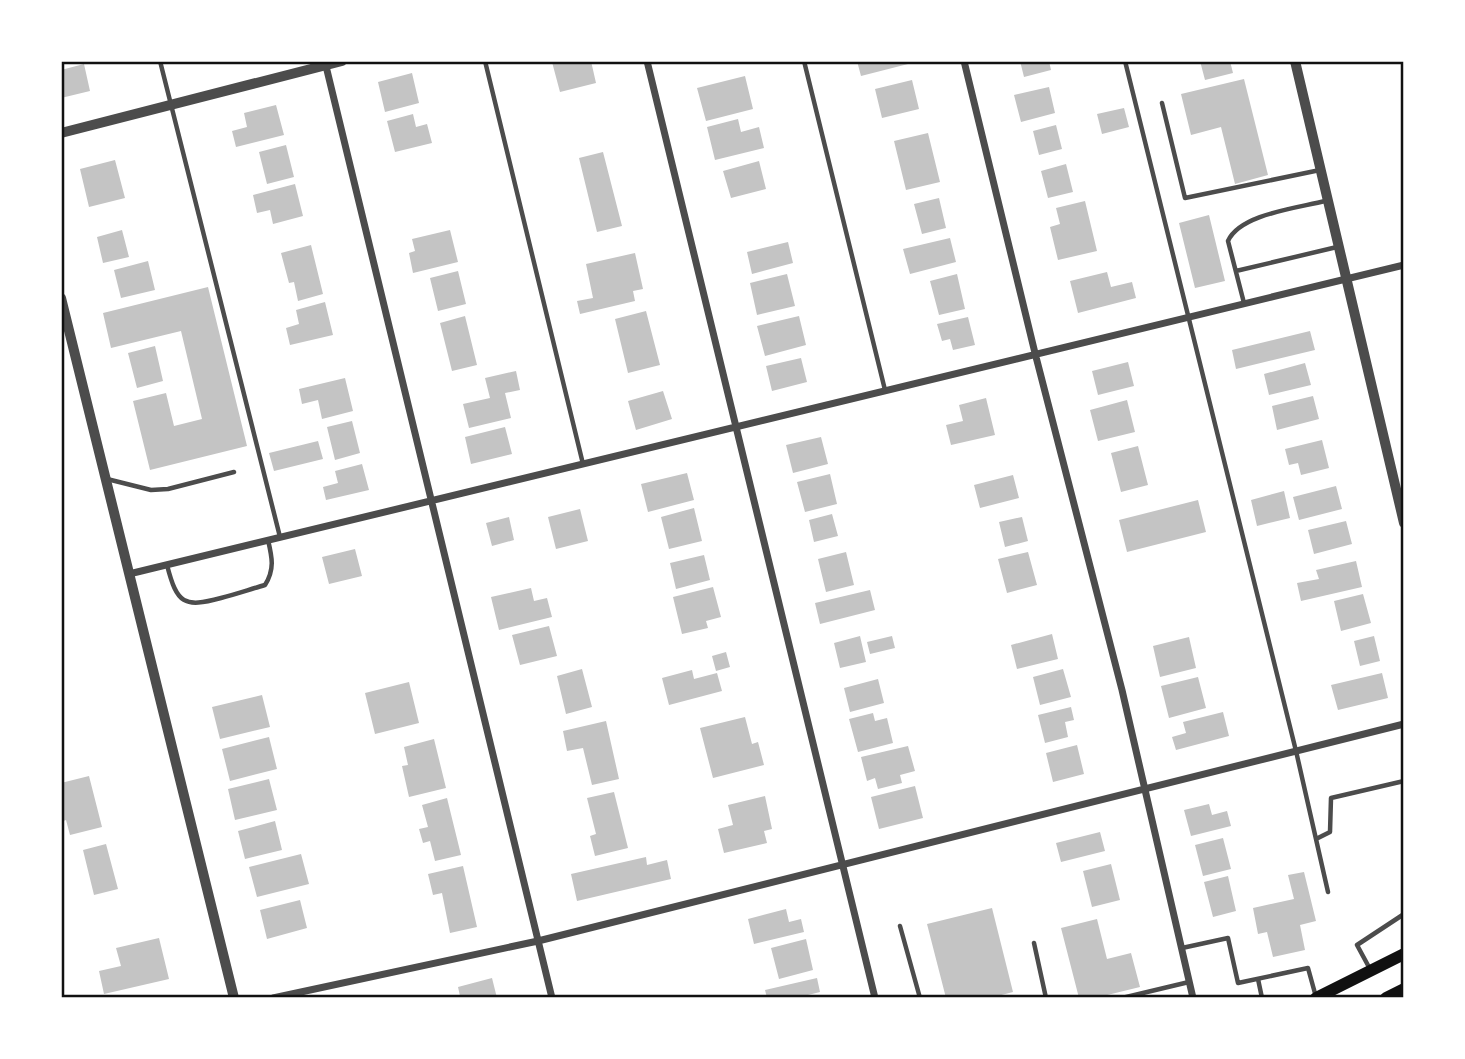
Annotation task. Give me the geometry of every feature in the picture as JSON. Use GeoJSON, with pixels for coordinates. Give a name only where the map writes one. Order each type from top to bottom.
{"type":"FeatureCollection","features":[{"type":"Feature","properties":{"kind":"main road"},"geometry":{"type":"LineString","coordinates":[[1316,998],[1404,954]]}},
{"type":"Feature","properties":{"kind":"main road"},"geometry":{"type":"LineString","coordinates":[[1386,998],[1404,989]]}},
{"type":"Feature","properties":{"kind":"street"},"geometry":{"type":"LineString","coordinates":[[61,132],[325,63],[342,61]]}},
{"type":"Feature","properties":{"kind":"street"},"geometry":{"type":"LineString","coordinates":[[647,61],[875,998]]}},
{"type":"Feature","properties":{"kind":"street"},"geometry":{"type":"LineString","coordinates":[[964,61],[1035,352],[1090,560],[1193,998]]}},
{"type":"Feature","properties":{"kind":"street"},"geometry":{"type":"LineString","coordinates":[[1295,61],[1404,523]]}},
{"type":"Feature","properties":{"kind":"street"},"geometry":{"type":"LineString","coordinates":[[325,63],[552,998]]}},
{"type":"Feature","properties":{"kind":"street"},"geometry":{"type":"LineString","coordinates":[[129,574],[735,428],[1035,352],[1404,265]]}},
{"type":"Feature","properties":{"kind":"street"},"geometry":{"type":"LineString","coordinates":[[61,298],[234,998]]}},
{"type":"Feature","properties":{"kind":"street"},"geometry":{"type":"LineString","coordinates":[[273,998],[538,941],[1404,724]]}},
{"type":"Feature","properties":{"kind":"lane"},"geometry":{"type":"LineString","coordinates":[[160,61],[280,537]]}},
{"type":"Feature","properties":{"kind":"lane"},"geometry":{"type":"LineString","coordinates":[[485,61],[583,464]]}},
{"type":"Feature","properties":{"kind":"lane"},"geometry":{"type":"LineString","coordinates":[[804,61],[886,390]]}},
{"type":"Feature","properties":{"kind":"lane"},"geometry":{"type":"LineString","coordinates":[[1125,61],[1296,751],[1328,892]]}},
{"type":"Feature","properties":{"kind":"lane"},"geometry":{"type":"LineString","coordinates":[[1162,103],[1185,198],[1321,170]]}},
{"type":"Feature","properties":{"kind":"lane"},"geometry":{"type":"LineString","coordinates":[[1244,303],[1228,241],[1232,231],[1243,223],[1328,200]]}},
{"type":"Feature","properties":{"kind":"lane"},"geometry":{"type":"LineString","coordinates":[[1236,271],[1339,246]]}},
{"type":"Feature","properties":{"kind":"lane"},"geometry":{"type":"LineString","coordinates":[[106,478],[150,490],[167,489],[234,472]]}},
{"type":"Feature","properties":{"kind":"lane"},"geometry":{"type":"LineString","coordinates":[[167,565],[172,586],[182,599],[196,605],[265,585],[271,576],[273,564],[268,540]]}},
{"type":"Feature","properties":{"kind":"lane"},"geometry":{"type":"LineString","coordinates":[[1316,839],[1330,832],[1331,798],[1404,780]]}},
{"type":"Feature","properties":{"kind":"lane"},"geometry":{"type":"LineString","coordinates":[[1371,970],[1357,945],[1404,914]]}},
{"type":"Feature","properties":{"kind":"lane"},"geometry":{"type":"LineString","coordinates":[[900,926],[920,998]]}},
{"type":"Feature","properties":{"kind":"lane"},"geometry":{"type":"LineString","coordinates":[[1181,949],[1228,938],[1238,983],[1308,968],[1316,998]]}},
{"type":"Feature","properties":{"kind":"lane"},"geometry":{"type":"LineString","coordinates":[[1034,943],[1046,998]]}},
{"type":"Feature","properties":{"kind":"lane"},"geometry":{"type":"LineString","coordinates":[[1258,979],[1262,998]]}},
{"type":"Feature","properties":{"kind":"lane"},"geometry":{"type":"LineString","coordinates":[[1122,998],[1147,995],[1189,982]]}},
{"type":"Feature","properties":{"kind":"building"},"geometry":{"type":"Polygon","coordinates":[[[591,61],[596,83],[560,92],[552,62],[591,61]]]}},
{"type":"Feature","properties":{"kind":"building"},"geometry":{"type":"Polygon","coordinates":[[[857,61],[907,61],[908,64],[861,76],[857,61]]]}},
{"type":"Feature","properties":{"kind":"building"},"geometry":{"type":"Polygon","coordinates":[[[1020,61],[1049,61],[1051,70],[1024,77],[1020,61]]]}},
{"type":"Feature","properties":{"kind":"building"},"geometry":{"type":"Polygon","coordinates":[[[1200,61],[1230,61],[1233,73],[1205,80],[1200,61]]]}},
{"type":"Feature","properties":{"kind":"building"},"geometry":{"type":"Polygon","coordinates":[[[84,64],[90,91],[61,98],[61,70],[84,64]]]}},
{"type":"Feature","properties":{"kind":"building"},"geometry":{"type":"Polygon","coordinates":[[[412,73],[419,103],[385,112],[378,82],[412,73]]]}},
{"type":"Feature","properties":{"kind":"building"},"geometry":{"type":"Polygon","coordinates":[[[745,76],[753,109],[706,121],[697,88],[745,76]]]}},
{"type":"Feature","properties":{"kind":"building"},"geometry":{"type":"Polygon","coordinates":[[[1244,79],[1268,175],[1235,184],[1221,127],[1191,135],[1181,94],[1244,79]]]}},
{"type":"Feature","properties":{"kind":"building"},"geometry":{"type":"Polygon","coordinates":[[[912,80],[919,109],[882,118],[875,89],[912,80]]]}},
{"type":"Feature","properties":{"kind":"building"},"geometry":{"type":"Polygon","coordinates":[[[1049,87],[1055,113],[1021,122],[1014,95],[1049,87]]]}},
{"type":"Feature","properties":{"kind":"building"},"geometry":{"type":"Polygon","coordinates":[[[276,105],[284,135],[236,147],[232,131],[247,127],[244,113],[276,105]]]}},
{"type":"Feature","properties":{"kind":"building"},"geometry":{"type":"Polygon","coordinates":[[[1124,108],[1129,127],[1102,134],[1097,114],[1124,108]]]}},
{"type":"Feature","properties":{"kind":"building"},"geometry":{"type":"Polygon","coordinates":[[[413,114],[416,127],[427,124],[432,143],[395,152],[387,121],[413,114]]]}},
{"type":"Feature","properties":{"kind":"building"},"geometry":{"type":"Polygon","coordinates":[[[738,119],[741,132],[759,127],[764,148],[715,160],[707,127],[738,119]]]}},
{"type":"Feature","properties":{"kind":"building"},"geometry":{"type":"Polygon","coordinates":[[[1056,125],[1062,149],[1039,155],[1033,131],[1056,125]]]}},
{"type":"Feature","properties":{"kind":"building"},"geometry":{"type":"Polygon","coordinates":[[[928,133],[940,182],[906,190],[894,141],[928,133]]]}},
{"type":"Feature","properties":{"kind":"building"},"geometry":{"type":"Polygon","coordinates":[[[286,145],[294,177],[267,184],[259,152],[286,145]]]}},
{"type":"Feature","properties":{"kind":"building"},"geometry":{"type":"Polygon","coordinates":[[[603,152],[622,226],[597,232],[579,158],[603,152]]]}},
{"type":"Feature","properties":{"kind":"building"},"geometry":{"type":"Polygon","coordinates":[[[115,160],[125,198],[89,207],[80,169],[115,160]]]}},
{"type":"Feature","properties":{"kind":"building"},"geometry":{"type":"Polygon","coordinates":[[[759,161],[766,189],[731,198],[723,171],[759,161]]]}},
{"type":"Feature","properties":{"kind":"building"},"geometry":{"type":"Polygon","coordinates":[[[1066,164],[1073,192],[1048,198],[1041,171],[1066,164]]]}},
{"type":"Feature","properties":{"kind":"building"},"geometry":{"type":"Polygon","coordinates":[[[295,184],[303,216],[273,224],[270,210],[257,213],[253,195],[295,184]]]}},
{"type":"Feature","properties":{"kind":"building"},"geometry":{"type":"Polygon","coordinates":[[[939,198],[946,228],[922,234],[914,204],[939,198]]]}},
{"type":"Feature","properties":{"kind":"building"},"geometry":{"type":"Polygon","coordinates":[[[1085,201],[1097,251],[1058,260],[1050,227],[1060,224],[1056,208],[1085,201]]]}},
{"type":"Feature","properties":{"kind":"building"},"geometry":{"type":"Polygon","coordinates":[[[1209,215],[1225,281],[1195,288],[1179,223],[1209,215]]]}},
{"type":"Feature","properties":{"kind":"building"},"geometry":{"type":"Polygon","coordinates":[[[122,230],[129,257],[103,263],[97,237],[122,230]]]}},
{"type":"Feature","properties":{"kind":"building"},"geometry":{"type":"Polygon","coordinates":[[[450,230],[458,262],[413,273],[409,253],[415,251],[412,239],[450,230]]]}},
{"type":"Feature","properties":{"kind":"building"},"geometry":{"type":"Polygon","coordinates":[[[950,238],[956,262],[910,274],[903,249],[950,238]]]}},
{"type":"Feature","properties":{"kind":"building"},"geometry":{"type":"Polygon","coordinates":[[[788,242],[793,263],[752,274],[747,252],[788,242]]]}},
{"type":"Feature","properties":{"kind":"building"},"geometry":{"type":"Polygon","coordinates":[[[311,245],[323,294],[298,301],[294,282],[289,283],[281,253],[311,245]]]}},
{"type":"Feature","properties":{"kind":"building"},"geometry":{"type":"Polygon","coordinates":[[[635,253],[643,289],[633,291],[635,301],[580,314],[577,301],[593,298],[586,264],[635,253]]]}},
{"type":"Feature","properties":{"kind":"building"},"geometry":{"type":"Polygon","coordinates":[[[148,261],[155,290],[121,298],[114,270],[148,261]]]}},
{"type":"Feature","properties":{"kind":"building"},"geometry":{"type":"Polygon","coordinates":[[[458,271],[466,304],[438,311],[430,278],[458,271]]]}},
{"type":"Feature","properties":{"kind":"building"},"geometry":{"type":"Polygon","coordinates":[[[1107,272],[1111,287],[1132,282],[1136,298],[1078,313],[1070,281],[1107,272]]]}},
{"type":"Feature","properties":{"kind":"building"},"geometry":{"type":"Polygon","coordinates":[[[787,274],[795,306],[757,315],[750,283],[787,274]]]}},
{"type":"Feature","properties":{"kind":"building"},"geometry":{"type":"Polygon","coordinates":[[[957,274],[965,309],[939,315],[930,281],[957,274]]]}},
{"type":"Feature","properties":{"kind":"building"},"geometry":{"type":"Polygon","coordinates":[[[208,287],[247,446],[150,470],[133,401],[166,393],[174,426],[202,419],[181,331],[111,348],[103,313],[208,287]]]}},
{"type":"Feature","properties":{"kind":"building"},"geometry":{"type":"Polygon","coordinates":[[[325,302],[333,335],[290,345],[286,328],[299,324],[296,310],[325,302]]]}},
{"type":"Feature","properties":{"kind":"building"},"geometry":{"type":"Polygon","coordinates":[[[646,311],[660,365],[628,373],[615,319],[646,311]]]}},
{"type":"Feature","properties":{"kind":"building"},"geometry":{"type":"Polygon","coordinates":[[[465,316],[477,365],[452,371],[440,323],[465,316]]]}},
{"type":"Feature","properties":{"kind":"building"},"geometry":{"type":"Polygon","coordinates":[[[799,316],[806,345],[765,356],[757,326],[799,316]]]}},
{"type":"Feature","properties":{"kind":"building"},"geometry":{"type":"Polygon","coordinates":[[[968,317],[975,345],[953,350],[950,339],[942,341],[937,324],[968,317]]]}},
{"type":"Feature","properties":{"kind":"building"},"geometry":{"type":"Polygon","coordinates":[[[1310,331],[1315,350],[1236,369],[1232,350],[1310,331]]]}},
{"type":"Feature","properties":{"kind":"building"},"geometry":{"type":"Polygon","coordinates":[[[155,346],[163,381],[137,388],[128,353],[155,346]]]}},
{"type":"Feature","properties":{"kind":"building"},"geometry":{"type":"Polygon","coordinates":[[[801,358],[807,382],[772,391],[766,366],[801,358]]]}},
{"type":"Feature","properties":{"kind":"building"},"geometry":{"type":"Polygon","coordinates":[[[1128,362],[1134,386],[1098,395],[1092,371],[1128,362]]]}},
{"type":"Feature","properties":{"kind":"building"},"geometry":{"type":"Polygon","coordinates":[[[1305,363],[1311,385],[1269,395],[1264,374],[1305,363]]]}},
{"type":"Feature","properties":{"kind":"building"},"geometry":{"type":"Polygon","coordinates":[[[516,371],[520,390],[505,393],[511,418],[469,428],[463,404],[490,398],[485,378],[516,371]]]}},
{"type":"Feature","properties":{"kind":"building"},"geometry":{"type":"Polygon","coordinates":[[[345,378],[353,411],[322,419],[318,400],[302,404],[299,389],[345,378]]]}},
{"type":"Feature","properties":{"kind":"building"},"geometry":{"type":"Polygon","coordinates":[[[663,391],[672,419],[636,430],[628,401],[663,391]]]}},
{"type":"Feature","properties":{"kind":"building"},"geometry":{"type":"Polygon","coordinates":[[[1313,396],[1319,419],[1277,430],[1272,406],[1313,396]]]}},
{"type":"Feature","properties":{"kind":"building"},"geometry":{"type":"Polygon","coordinates":[[[986,398],[995,435],[951,445],[946,425],[963,421],[959,405],[986,398]]]}},
{"type":"Feature","properties":{"kind":"building"},"geometry":{"type":"Polygon","coordinates":[[[1127,400],[1135,432],[1098,441],[1090,410],[1127,400]]]}},
{"type":"Feature","properties":{"kind":"building"},"geometry":{"type":"Polygon","coordinates":[[[352,421],[360,453],[335,460],[327,427],[352,421]]]}},
{"type":"Feature","properties":{"kind":"building"},"geometry":{"type":"Polygon","coordinates":[[[505,427],[512,454],[471,464],[465,437],[505,427]]]}},
{"type":"Feature","properties":{"kind":"building"},"geometry":{"type":"Polygon","coordinates":[[[821,437],[828,464],[793,473],[786,445],[821,437]]]}},
{"type":"Feature","properties":{"kind":"building"},"geometry":{"type":"Polygon","coordinates":[[[1322,440],[1329,468],[1301,475],[1298,463],[1289,465],[1285,449],[1322,440]]]}},
{"type":"Feature","properties":{"kind":"building"},"geometry":{"type":"Polygon","coordinates":[[[318,441],[323,459],[274,471],[269,453],[318,441]]]}},
{"type":"Feature","properties":{"kind":"building"},"geometry":{"type":"Polygon","coordinates":[[[1138,446],[1148,485],[1121,492],[1111,453],[1138,446]]]}},
{"type":"Feature","properties":{"kind":"building"},"geometry":{"type":"Polygon","coordinates":[[[362,464],[369,490],[326,500],[323,487],[338,483],[335,471],[362,464]]]}},
{"type":"Feature","properties":{"kind":"building"},"geometry":{"type":"Polygon","coordinates":[[[687,473],[694,500],[648,512],[641,484],[687,473]]]}},
{"type":"Feature","properties":{"kind":"building"},"geometry":{"type":"Polygon","coordinates":[[[830,474],[837,504],[805,512],[797,482],[830,474]]]}},
{"type":"Feature","properties":{"kind":"building"},"geometry":{"type":"Polygon","coordinates":[[[1013,475],[1019,498],[980,508],[974,485],[1013,475]]]}},
{"type":"Feature","properties":{"kind":"building"},"geometry":{"type":"Polygon","coordinates":[[[1336,486],[1342,509],[1299,520],[1293,497],[1336,486]]]}},
{"type":"Feature","properties":{"kind":"building"},"geometry":{"type":"Polygon","coordinates":[[[1284,491],[1290,518],[1257,526],[1251,500],[1284,491]]]}},
{"type":"Feature","properties":{"kind":"building"},"geometry":{"type":"Polygon","coordinates":[[[1198,500],[1206,532],[1127,552],[1119,520],[1198,500]]]}},
{"type":"Feature","properties":{"kind":"building"},"geometry":{"type":"Polygon","coordinates":[[[694,508],[702,541],[669,549],[661,517],[694,508]]]}},
{"type":"Feature","properties":{"kind":"building"},"geometry":{"type":"Polygon","coordinates":[[[580,509],[588,541],[556,549],[548,517],[580,509]]]}},
{"type":"Feature","properties":{"kind":"building"},"geometry":{"type":"Polygon","coordinates":[[[832,514],[838,536],[814,542],[809,520],[832,514]]]}},
{"type":"Feature","properties":{"kind":"building"},"geometry":{"type":"Polygon","coordinates":[[[509,517],[514,540],[492,546],[486,523],[509,517]]]}},
{"type":"Feature","properties":{"kind":"building"},"geometry":{"type":"Polygon","coordinates":[[[1022,517],[1028,541],[1005,547],[999,522],[1022,517]]]}},
{"type":"Feature","properties":{"kind":"building"},"geometry":{"type":"Polygon","coordinates":[[[1346,521],[1352,544],[1314,554],[1308,530],[1346,521]]]}},
{"type":"Feature","properties":{"kind":"building"},"geometry":{"type":"Polygon","coordinates":[[[355,549],[362,576],[329,584],[322,557],[355,549]]]}},
{"type":"Feature","properties":{"kind":"building"},"geometry":{"type":"Polygon","coordinates":[[[846,552],[854,585],[826,592],[818,559],[846,552]]]}},
{"type":"Feature","properties":{"kind":"building"},"geometry":{"type":"Polygon","coordinates":[[[1028,552],[1037,585],[1007,593],[998,559],[1028,552]]]}},
{"type":"Feature","properties":{"kind":"building"},"geometry":{"type":"Polygon","coordinates":[[[704,555],[710,580],[676,589],[670,563],[704,555]]]}},
{"type":"Feature","properties":{"kind":"building"},"geometry":{"type":"Polygon","coordinates":[[[1356,561],[1362,587],[1301,601],[1297,583],[1319,579],[1316,570],[1356,561]]]}},
{"type":"Feature","properties":{"kind":"building"},"geometry":{"type":"Polygon","coordinates":[[[713,587],[721,617],[706,621],[708,628],[682,634],[673,597],[713,587]]]}},
{"type":"Feature","properties":{"kind":"building"},"geometry":{"type":"Polygon","coordinates":[[[531,588],[534,601],[547,598],[552,617],[499,630],[491,597],[531,588]]]}},
{"type":"Feature","properties":{"kind":"building"},"geometry":{"type":"Polygon","coordinates":[[[870,590],[875,610],[820,624],[815,603],[870,590]]]}},
{"type":"Feature","properties":{"kind":"building"},"geometry":{"type":"Polygon","coordinates":[[[1363,594],[1371,623],[1341,631],[1334,601],[1363,594]]]}},
{"type":"Feature","properties":{"kind":"building"},"geometry":{"type":"Polygon","coordinates":[[[549,626],[557,656],[520,665],[512,635],[549,626]]]}},
{"type":"Feature","properties":{"kind":"building"},"geometry":{"type":"Polygon","coordinates":[[[1052,634],[1058,659],[1017,669],[1011,645],[1052,634]]]}},
{"type":"Feature","properties":{"kind":"building"},"geometry":{"type":"Polygon","coordinates":[[[860,636],[866,662],[840,668],[834,643],[860,636]]]}},
{"type":"Feature","properties":{"kind":"building"},"geometry":{"type":"Polygon","coordinates":[[[892,636],[895,648],[870,654],[867,642],[892,636]]]}},
{"type":"Feature","properties":{"kind":"building"},"geometry":{"type":"Polygon","coordinates":[[[1374,636],[1380,661],[1360,666],[1354,641],[1374,636]]]}},
{"type":"Feature","properties":{"kind":"building"},"geometry":{"type":"Polygon","coordinates":[[[1189,637],[1196,668],[1160,677],[1153,646],[1189,637]]]}},
{"type":"Feature","properties":{"kind":"building"},"geometry":{"type":"Polygon","coordinates":[[[726,652],[730,667],[716,671],[712,656],[726,652]]]}},
{"type":"Feature","properties":{"kind":"building"},"geometry":{"type":"Polygon","coordinates":[[[582,669],[592,707],[566,714],[557,676],[582,669]]]}},
{"type":"Feature","properties":{"kind":"building"},"geometry":{"type":"Polygon","coordinates":[[[1063,669],[1071,697],[1040,705],[1033,677],[1063,669]]]}},
{"type":"Feature","properties":{"kind":"building"},"geometry":{"type":"Polygon","coordinates":[[[692,670],[694,679],[717,673],[722,691],[669,705],[662,678],[692,670]]]}},
{"type":"Feature","properties":{"kind":"building"},"geometry":{"type":"Polygon","coordinates":[[[1382,673],[1388,698],[1338,710],[1331,685],[1382,673]]]}},
{"type":"Feature","properties":{"kind":"building"},"geometry":{"type":"Polygon","coordinates":[[[1198,677],[1206,708],[1169,718],[1161,686],[1198,677]]]}},
{"type":"Feature","properties":{"kind":"building"},"geometry":{"type":"Polygon","coordinates":[[[878,679],[884,703],[850,712],[844,688],[878,679]]]}},
{"type":"Feature","properties":{"kind":"building"},"geometry":{"type":"Polygon","coordinates":[[[409,682],[419,723],[375,734],[365,693],[409,682]]]}},
{"type":"Feature","properties":{"kind":"building"},"geometry":{"type":"Polygon","coordinates":[[[262,695],[270,727],[220,739],[212,707],[262,695]]]}},
{"type":"Feature","properties":{"kind":"building"},"geometry":{"type":"Polygon","coordinates":[[[1071,707],[1074,720],[1065,722],[1068,737],[1045,743],[1038,715],[1071,707]]]}},
{"type":"Feature","properties":{"kind":"building"},"geometry":{"type":"Polygon","coordinates":[[[1223,712],[1229,736],[1176,750],[1172,737],[1186,733],[1183,722],[1223,712]]]}},
{"type":"Feature","properties":{"kind":"building"},"geometry":{"type":"Polygon","coordinates":[[[873,713],[875,721],[887,718],[893,743],[858,752],[849,719],[873,713]]]}},
{"type":"Feature","properties":{"kind":"building"},"geometry":{"type":"Polygon","coordinates":[[[745,717],[752,744],[758,742],[764,765],[713,778],[700,728],[745,717]]]}},
{"type":"Feature","properties":{"kind":"building"},"geometry":{"type":"Polygon","coordinates":[[[606,721],[619,779],[592,785],[583,748],[567,751],[563,731],[606,721]]]}},
{"type":"Feature","properties":{"kind":"building"},"geometry":{"type":"Polygon","coordinates":[[[269,737],[277,769],[230,781],[222,749],[269,737]]]}},
{"type":"Feature","properties":{"kind":"building"},"geometry":{"type":"Polygon","coordinates":[[[434,739],[446,788],[409,797],[402,766],[408,765],[404,747],[434,739]]]}},
{"type":"Feature","properties":{"kind":"building"},"geometry":{"type":"Polygon","coordinates":[[[1077,745],[1084,774],[1053,782],[1046,753],[1077,745]]]}},
{"type":"Feature","properties":{"kind":"building"},"geometry":{"type":"Polygon","coordinates":[[[908,746],[915,771],[900,775],[902,783],[878,789],[875,778],[867,781],[861,757],[908,746]]]}},
{"type":"Feature","properties":{"kind":"building"},"geometry":{"type":"Polygon","coordinates":[[[89,776],[102,827],[70,835],[66,820],[61,822],[61,783],[89,776]]]}},
{"type":"Feature","properties":{"kind":"building"},"geometry":{"type":"Polygon","coordinates":[[[269,779],[277,810],[235,820],[228,789],[269,779]]]}},
{"type":"Feature","properties":{"kind":"building"},"geometry":{"type":"Polygon","coordinates":[[[915,786],[923,818],[879,829],[871,797],[915,786]]]}},
{"type":"Feature","properties":{"kind":"building"},"geometry":{"type":"Polygon","coordinates":[[[614,792],[628,848],[595,856],[590,836],[596,834],[587,798],[614,792]]]}},
{"type":"Feature","properties":{"kind":"building"},"geometry":{"type":"Polygon","coordinates":[[[765,796],[772,829],[764,831],[767,843],[724,853],[718,829],[733,825],[728,805],[765,796]]]}},
{"type":"Feature","properties":{"kind":"building"},"geometry":{"type":"Polygon","coordinates":[[[447,798],[461,855],[435,861],[430,841],[423,843],[419,829],[428,827],[422,805],[447,798]]]}},
{"type":"Feature","properties":{"kind":"building"},"geometry":{"type":"Polygon","coordinates":[[[1209,804],[1212,815],[1227,811],[1231,826],[1191,836],[1184,810],[1209,804]]]}},
{"type":"Feature","properties":{"kind":"building"},"geometry":{"type":"Polygon","coordinates":[[[275,821],[282,850],[245,859],[238,831],[275,821]]]}},
{"type":"Feature","properties":{"kind":"building"},"geometry":{"type":"Polygon","coordinates":[[[1100,832],[1105,851],[1061,862],[1056,843],[1100,832]]]}},
{"type":"Feature","properties":{"kind":"building"},"geometry":{"type":"Polygon","coordinates":[[[1223,838],[1231,869],[1203,876],[1195,845],[1223,838]]]}},
{"type":"Feature","properties":{"kind":"building"},"geometry":{"type":"Polygon","coordinates":[[[106,844],[118,889],[94,895],[83,850],[106,844]]]}},
{"type":"Feature","properties":{"kind":"building"},"geometry":{"type":"Polygon","coordinates":[[[301,854],[309,884],[257,897],[249,867],[301,854]]]}},
{"type":"Feature","properties":{"kind":"building"},"geometry":{"type":"Polygon","coordinates":[[[646,857],[647,865],[667,860],[671,879],[577,901],[571,874],[646,857]]]}},
{"type":"Feature","properties":{"kind":"building"},"geometry":{"type":"Polygon","coordinates":[[[1111,864],[1120,900],[1092,907],[1083,871],[1111,864]]]}},
{"type":"Feature","properties":{"kind":"building"},"geometry":{"type":"Polygon","coordinates":[[[463,866],[477,927],[450,933],[442,893],[433,895],[428,874],[463,866]]]}},
{"type":"Feature","properties":{"kind":"building"},"geometry":{"type":"Polygon","coordinates":[[[1304,872],[1316,921],[1300,925],[1305,950],[1273,957],[1267,932],[1258,934],[1253,908],[1294,899],[1288,875],[1304,872]]]}},
{"type":"Feature","properties":{"kind":"building"},"geometry":{"type":"Polygon","coordinates":[[[1228,876],[1236,911],[1213,917],[1204,882],[1228,876]]]}},
{"type":"Feature","properties":{"kind":"building"},"geometry":{"type":"Polygon","coordinates":[[[300,900],[307,928],[267,939],[260,910],[300,900]]]}},
{"type":"Feature","properties":{"kind":"building"},"geometry":{"type":"Polygon","coordinates":[[[992,908],[1013,992],[990,998],[946,998],[927,924],[992,908]]]}},
{"type":"Feature","properties":{"kind":"building"},"geometry":{"type":"Polygon","coordinates":[[[786,909],[789,922],[801,919],[804,932],[754,944],[748,919],[786,909]]]}},
{"type":"Feature","properties":{"kind":"building"},"geometry":{"type":"Polygon","coordinates":[[[1097,919],[1107,959],[1131,953],[1140,987],[1095,998],[1079,998],[1061,928],[1097,919]]]}},
{"type":"Feature","properties":{"kind":"building"},"geometry":{"type":"Polygon","coordinates":[[[159,938],[169,979],[104,994],[99,971],[121,966],[116,948],[159,938]]]}},
{"type":"Feature","properties":{"kind":"building"},"geometry":{"type":"Polygon","coordinates":[[[806,939],[813,970],[779,979],[771,948],[806,939]]]}},
{"type":"Feature","properties":{"kind":"building"},"geometry":{"type":"Polygon","coordinates":[[[492,978],[497,998],[455,998],[460,996],[458,987],[492,978]]]}},
{"type":"Feature","properties":{"kind":"building"},"geometry":{"type":"Polygon","coordinates":[[[817,978],[820,992],[808,995],[809,998],[767,998],[765,990],[817,978]]]}}]}
